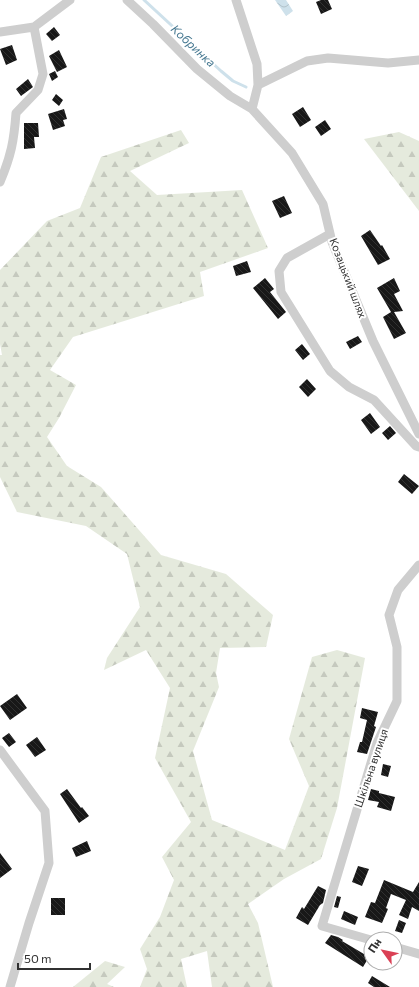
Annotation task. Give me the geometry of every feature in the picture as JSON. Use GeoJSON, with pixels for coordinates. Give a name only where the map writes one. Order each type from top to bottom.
{"type":"FeatureCollection","features":[{"type":"Feature","properties":{"kind":"street"},"geometry":{"type":"LineString","coordinates":[[0,32],[34,27],[70,0]]}},
{"type":"Feature","properties":{"kind":"street","name":"Козацький шлях"},"geometry":{"type":"LineString","coordinates":[[127,0],[197,69],[230,96],[252,109],[292,153],[323,204],[332,242],[373,341],[419,434]]}},
{"type":"Feature","properties":{"kind":"street"},"geometry":{"type":"LineString","coordinates":[[236,0],[257,64],[258,85],[252,109]]}},
{"type":"Feature","properties":{"kind":"street"},"geometry":{"type":"LineString","coordinates":[[0,182],[13,146],[16,113],[38,90],[43,74],[34,27]]}},
{"type":"Feature","properties":{"kind":"street"},"geometry":{"type":"LineString","coordinates":[[258,85],[307,61],[328,58],[388,63],[419,60]]}},
{"type":"Feature","properties":{"kind":"street"},"geometry":{"type":"LineString","coordinates":[[330,234],[288,258],[278,271],[281,292],[330,370],[349,387],[374,400],[416,446],[419,447]]}},
{"type":"Feature","properties":{"kind":"street","name":"Шкільна вулиця"},"geometry":{"type":"LineString","coordinates":[[363,938],[322,926],[377,743],[397,701],[397,647],[389,615],[398,590],[419,565]]}},
{"type":"Feature","properties":{"kind":"street"},"geometry":{"type":"LineString","coordinates":[[0,750],[45,811],[50,863],[29,923],[10,987]]}},
{"type":"Feature","properties":{"kind":"street"},"geometry":{"type":"LineString","coordinates":[[403,949],[419,954]]}},
{"type":"Feature","properties":{"kind":"green space"},"geometry":{"type":"Polygon","coordinates":[[[181,130],[189,143],[130,171],[157,195],[242,190],[268,248],[200,272],[204,296],[73,337],[50,370],[76,385],[59,418],[47,437],[67,466],[101,487],[161,555],[226,574],[273,615],[266,647],[220,648],[216,673],[219,687],[193,751],[212,820],[285,850],[309,786],[289,739],[312,657],[337,650],[365,658],[337,808],[321,859],[284,879],[248,904],[258,923],[273,987],[212,987],[207,951],[181,959],[187,987],[140,987],[147,969],[140,949],[160,917],[174,880],[162,857],[191,822],[155,758],[170,688],[146,650],[104,670],[107,658],[140,607],[127,554],[86,526],[17,512],[0,477],[0,355],[2,355],[0,344],[0,270],[47,221],[80,208],[101,157],[181,130]]]}},
{"type":"Feature","properties":{"kind":"green space"},"geometry":{"type":"Polygon","coordinates":[[[399,132],[419,141],[419,211],[364,139],[399,132]]]}},
{"type":"Feature","properties":{"kind":"green space"},"geometry":{"type":"Polygon","coordinates":[[[105,961],[125,967],[107,984],[114,987],[73,987],[105,961]]]}},
{"type":"Feature","properties":{"kind":"water"},"geometry":{"type":"Polygon","coordinates":[[[275,0],[286,0],[293,11],[286,16],[275,0]]]}},
{"type":"Feature","properties":{"kind":"building"},"geometry":{"type":"Polygon","coordinates":[[[328,0],[332,9],[321,14],[316,2],[328,0]]]}},
{"type":"Feature","properties":{"kind":"building"},"geometry":{"type":"Polygon","coordinates":[[[54,27],[60,35],[52,41],[46,34],[54,27]]]}},
{"type":"Feature","properties":{"kind":"building"},"geometry":{"type":"Polygon","coordinates":[[[12,45],[17,60],[6,65],[0,49],[12,45]]]}},
{"type":"Feature","properties":{"kind":"building"},"geometry":{"type":"Polygon","coordinates":[[[59,50],[67,67],[57,72],[49,56],[59,50]]]}},
{"type":"Feature","properties":{"kind":"building"},"geometry":{"type":"Polygon","coordinates":[[[55,71],[58,77],[52,81],[49,74],[55,71]]]}},
{"type":"Feature","properties":{"kind":"building"},"geometry":{"type":"Polygon","coordinates":[[[28,79],[33,87],[21,96],[16,89],[28,79]]]}},
{"type":"Feature","properties":{"kind":"building"},"geometry":{"type":"Polygon","coordinates":[[[56,94],[63,100],[59,106],[52,100],[56,94]]]}},
{"type":"Feature","properties":{"kind":"building"},"geometry":{"type":"Polygon","coordinates":[[[303,107],[311,120],[300,127],[292,114],[303,107]]]}},
{"type":"Feature","properties":{"kind":"building"},"geometry":{"type":"Polygon","coordinates":[[[64,109],[67,119],[63,120],[65,126],[53,130],[48,114],[64,109]]]}},
{"type":"Feature","properties":{"kind":"building"},"geometry":{"type":"Polygon","coordinates":[[[325,120],[331,129],[321,136],[315,127],[325,120]]]}},
{"type":"Feature","properties":{"kind":"building"},"geometry":{"type":"Polygon","coordinates":[[[24,123],[38,123],[39,137],[34,137],[35,148],[24,149],[24,123]]]}},
{"type":"Feature","properties":{"kind":"building"},"geometry":{"type":"Polygon","coordinates":[[[284,196],[292,213],[280,218],[272,201],[284,196]]]}},
{"type":"Feature","properties":{"kind":"building"},"geometry":{"type":"Polygon","coordinates":[[[370,230],[381,246],[382,245],[390,259],[378,265],[361,236],[370,230]]]}},
{"type":"Feature","properties":{"kind":"building"},"geometry":{"type":"Polygon","coordinates":[[[247,261],[251,272],[236,276],[233,266],[247,261]]]}},
{"type":"Feature","properties":{"kind":"building"},"geometry":{"type":"Polygon","coordinates":[[[265,278],[274,289],[270,292],[286,312],[278,319],[253,288],[265,278]]]}},
{"type":"Feature","properties":{"kind":"building"},"geometry":{"type":"Polygon","coordinates":[[[394,278],[400,291],[394,294],[403,311],[394,312],[406,333],[394,339],[383,317],[391,312],[377,288],[394,278]]]}},
{"type":"Feature","properties":{"kind":"building"},"geometry":{"type":"Polygon","coordinates":[[[358,336],[362,342],[350,349],[346,342],[358,336]]]}},
{"type":"Feature","properties":{"kind":"building"},"geometry":{"type":"Polygon","coordinates":[[[302,344],[310,354],[303,360],[295,350],[302,344]]]}},
{"type":"Feature","properties":{"kind":"building"},"geometry":{"type":"Polygon","coordinates":[[[307,379],[316,389],[308,397],[299,387],[307,379]]]}},
{"type":"Feature","properties":{"kind":"building"},"geometry":{"type":"Polygon","coordinates":[[[370,413],[380,427],[371,434],[361,420],[370,413]]]}},
{"type":"Feature","properties":{"kind":"building"},"geometry":{"type":"Polygon","coordinates":[[[390,426],[396,433],[388,440],[382,433],[390,426]]]}},
{"type":"Feature","properties":{"kind":"building"},"geometry":{"type":"Polygon","coordinates":[[[404,474],[419,486],[412,494],[398,482],[404,474]]]}},
{"type":"Feature","properties":{"kind":"building"},"geometry":{"type":"Polygon","coordinates":[[[17,694],[27,708],[10,720],[0,706],[17,694]]]}},
{"type":"Feature","properties":{"kind":"building"},"geometry":{"type":"Polygon","coordinates":[[[362,708],[378,712],[374,726],[376,727],[367,754],[357,752],[360,742],[362,742],[367,720],[360,718],[362,708]]]}},
{"type":"Feature","properties":{"kind":"building"},"geometry":{"type":"Polygon","coordinates":[[[9,733],[16,742],[9,747],[2,738],[9,733]]]}},
{"type":"Feature","properties":{"kind":"building"},"geometry":{"type":"Polygon","coordinates":[[[37,737],[46,750],[35,757],[26,745],[37,737]]]}},
{"type":"Feature","properties":{"kind":"building"},"geometry":{"type":"Polygon","coordinates":[[[383,764],[391,766],[388,777],[381,775],[383,764]]]}},
{"type":"Feature","properties":{"kind":"building"},"geometry":{"type":"Polygon","coordinates":[[[67,789],[89,816],[79,823],[60,794],[67,789]]]}},
{"type":"Feature","properties":{"kind":"building"},"geometry":{"type":"Polygon","coordinates":[[[371,789],[379,791],[379,793],[395,797],[391,811],[377,807],[379,802],[368,800],[371,789]]]}},
{"type":"Feature","properties":{"kind":"building"},"geometry":{"type":"Polygon","coordinates":[[[87,841],[91,851],[76,857],[72,848],[87,841]]]}},
{"type":"Feature","properties":{"kind":"building"},"geometry":{"type":"Polygon","coordinates":[[[0,853],[12,869],[0,878],[0,853]]]}},
{"type":"Feature","properties":{"kind":"building"},"geometry":{"type":"Polygon","coordinates":[[[358,866],[369,869],[362,886],[352,882],[358,866]]]}},
{"type":"Feature","properties":{"kind":"building"},"geometry":{"type":"Polygon","coordinates":[[[384,880],[413,892],[419,882],[419,911],[412,907],[408,919],[399,915],[406,900],[391,894],[386,908],[388,909],[382,923],[365,917],[371,902],[375,903],[384,880]]]}},
{"type":"Feature","properties":{"kind":"building"},"geometry":{"type":"Polygon","coordinates":[[[318,886],[326,890],[323,903],[320,905],[308,925],[296,918],[302,907],[304,909],[318,886]]]}},
{"type":"Feature","properties":{"kind":"building"},"geometry":{"type":"Polygon","coordinates":[[[337,896],[341,897],[338,908],[334,907],[337,896]]]}},
{"type":"Feature","properties":{"kind":"building"},"geometry":{"type":"Polygon","coordinates":[[[51,898],[65,898],[65,915],[51,915],[51,898]]]}},
{"type":"Feature","properties":{"kind":"building"},"geometry":{"type":"Polygon","coordinates":[[[344,911],[358,917],[355,925],[341,919],[344,911]]]}},
{"type":"Feature","properties":{"kind":"building"},"geometry":{"type":"Polygon","coordinates":[[[399,920],[406,923],[403,931],[395,931],[399,920]]]}},
{"type":"Feature","properties":{"kind":"building"},"geometry":{"type":"Polygon","coordinates":[[[331,935],[343,940],[342,941],[363,953],[363,967],[325,943],[331,935]]]}},
{"type":"Feature","properties":{"kind":"building"},"geometry":{"type":"Polygon","coordinates":[[[372,976],[390,987],[374,987],[368,983],[372,976]]]}},
{"type":"Feature","properties":{"kind":"waterway","name":"Кобринка"},"geometry":{"type":"LineString","coordinates":[[144,0],[221,71],[233,81],[246,87]]}}]}
